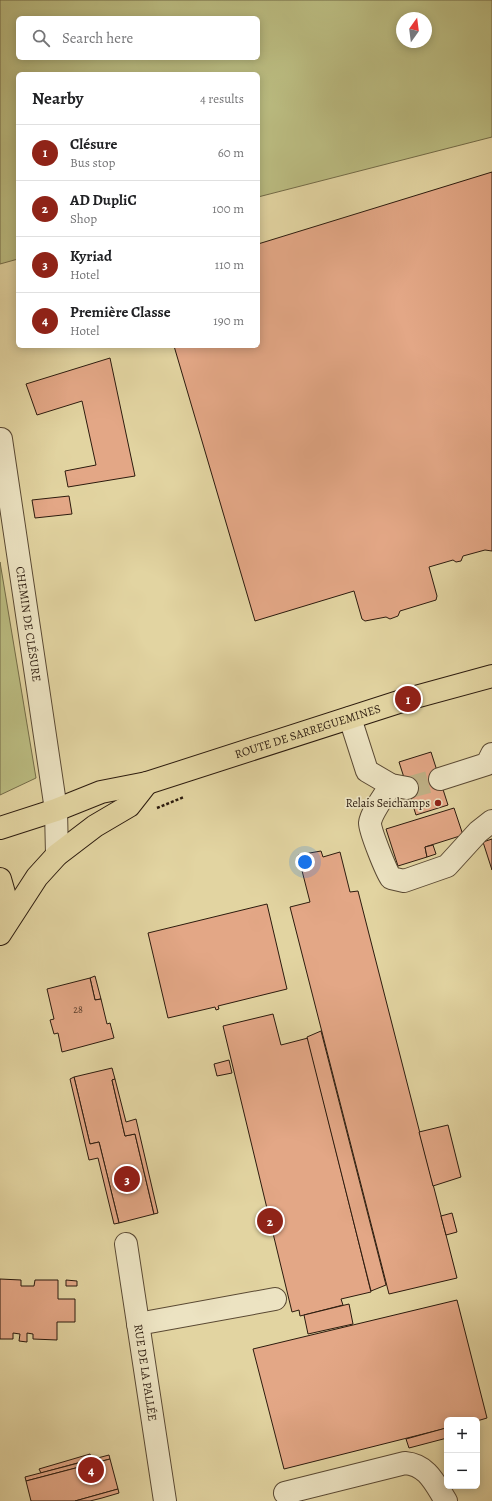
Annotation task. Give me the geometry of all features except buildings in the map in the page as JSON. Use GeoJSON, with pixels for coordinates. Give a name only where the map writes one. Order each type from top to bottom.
{"type":"FeatureCollection","features":[{"type":"Feature","properties":{"kind":"main road","name":"ROUTE DE SARREGUEMINES"},"geometry":{"type":"LineString","coordinates":[[0,828],[56,810],[101,792],[147,783],[408,699],[492,676]]}},
{"type":"Feature","properties":{"kind":"main road"},"geometry":{"type":"LineString","coordinates":[[3,929],[37,877],[57,855],[95,826],[129,806],[147,783]]}},
{"type":"Feature","properties":{"kind":"main road"},"geometry":{"type":"LineString","coordinates":[[0,879],[6,900],[3,929]]}},
{"type":"Feature","properties":{"kind":"street","name":"CHEMIN DE CLÉSURE"},"geometry":{"type":"LineString","coordinates":[[1,439],[56,810],[57,855]]}},
{"type":"Feature","properties":{"kind":"street"},"geometry":{"type":"LineString","coordinates":[[350,718],[367,771],[399,786],[374,813],[370,823],[385,869],[391,878],[404,881],[447,866],[478,832],[492,821]]}},
{"type":"Feature","properties":{"kind":"street"},"geometry":{"type":"LineString","coordinates":[[440,779],[490,766]]}},
{"type":"Feature","properties":{"kind":"street","name":"RUE DE LA PALLÉE"},"geometry":{"type":"LineString","coordinates":[[126,1244],[165,1501]]}},
{"type":"Feature","properties":{"kind":"street"},"geometry":{"type":"LineString","coordinates":[[138,1324],[275,1299]]}},
{"type":"Feature","properties":{"kind":"street"},"geometry":{"type":"LineString","coordinates":[[285,1493],[405,1463],[422,1468],[429,1474],[446,1501]]}},
{"type":"Feature","properties":{"kind":"path"},"geometry":{"type":"LineString","coordinates":[[152,810],[188,795]]}},
{"type":"Feature","properties":{"kind":"green space"},"geometry":{"type":"Polygon","coordinates":[[[0,0],[492,0],[492,137],[260,196],[260,72],[16,72],[16,260],[0,264],[0,0]]]}},
{"type":"Feature","properties":{"kind":"green space"},"geometry":{"type":"Polygon","coordinates":[[[0,562],[36,778],[0,795],[0,562]]]}},
{"type":"Feature","properties":{"kind":"tunnel"},"geometry":{"type":"LineString","coordinates":[[407,788],[440,779]]}},
{"type":"Feature","properties":{"kind":"place","name":"Clésure"},"geometry":{"type":"Point","coordinates":[408,699]}},
{"type":"Feature","properties":{"kind":"place","name":"Relais Seichamps"},"geometry":{"type":"Point","coordinates":[438,803]}},
{"type":"Feature","properties":{"kind":"place","name":"Kyriad"},"geometry":{"type":"Point","coordinates":[127,1179]}},
{"type":"Feature","properties":{"kind":"place","name":"AD DupliC"},"geometry":{"type":"Point","coordinates":[270,1221]}},
{"type":"Feature","properties":{"kind":"place","name":"Première Classe"},"geometry":{"type":"Point","coordinates":[91,1470]}}]}
